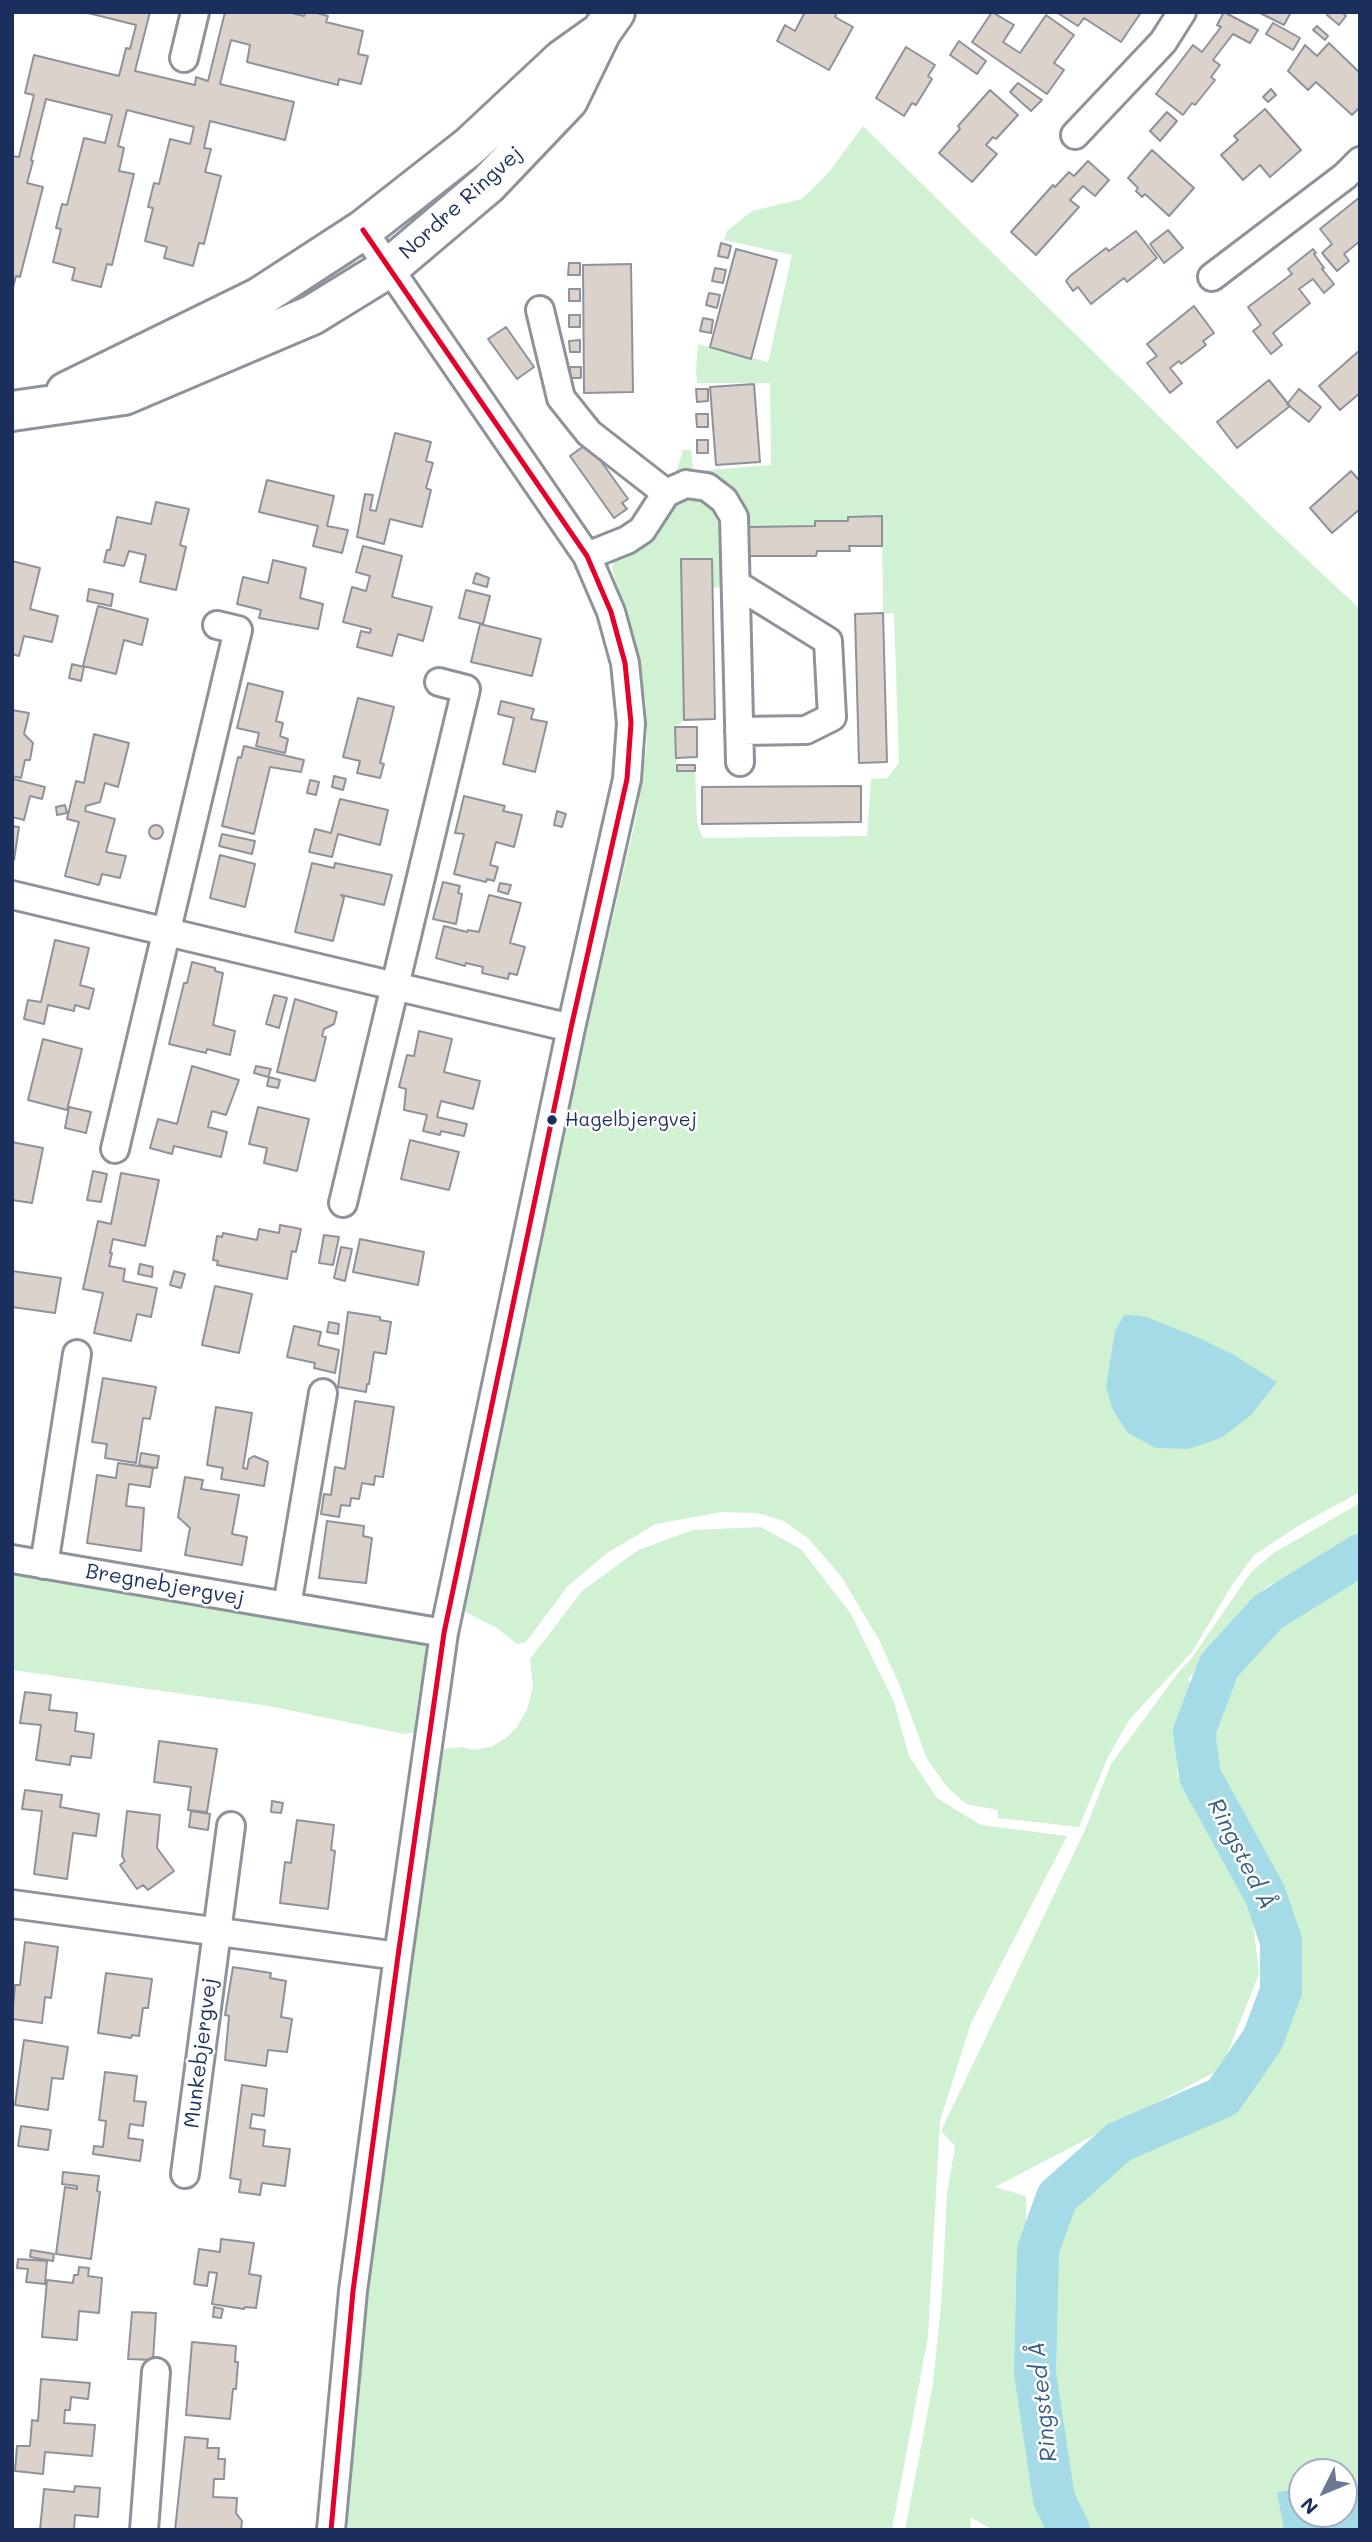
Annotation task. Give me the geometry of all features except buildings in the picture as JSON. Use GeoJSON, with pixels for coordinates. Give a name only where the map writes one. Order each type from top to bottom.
{"type":"FeatureCollection","features":[{"type":"Feature","properties":{"kind":"street"},"geometry":{"type":"LineString","coordinates":[[184,58],[195,12]]}},
{"type":"Feature","properties":{"kind":"street"},"geometry":{"type":"LineString","coordinates":[[1075,135],[1163,41],[1182,12]]}},
{"type":"Feature","properties":{"kind":"street","name":"Nordre Ringvej"},"geometry":{"type":"LineString","coordinates":[[26,408],[260,297],[363,230],[470,146],[562,60],[608,22]]}},
{"type":"Feature","properties":{"kind":"street","name":"Nordre Ringvej"},"geometry":{"type":"LineString","coordinates":[[26,408],[124,395],[312,315],[390,267],[488,184],[568,100],[608,22]]}},
{"type":"Feature","properties":{"kind":"street"},"geometry":{"type":"LineString","coordinates":[[1212,277],[1345,176],[1360,161]]}},
{"type":"Feature","properties":{"kind":"street"},"geometry":{"type":"LineString","coordinates":[[331,2530],[353,2291],[444,1633],[571,1028],[628,779],[631,723],[625,663],[611,612],[587,556],[363,230]]}},
{"type":"Feature","properties":{"kind":"street"},"geometry":{"type":"LineString","coordinates":[[540,310],[561,398],[590,433],[666,493]]}},
{"type":"Feature","properties":{"kind":"street"},"geometry":{"type":"LineString","coordinates":[[587,556],[627,540],[642,530],[666,493],[686,484],[707,487],[724,500],[734,517],[740,762]]}},
{"type":"Feature","properties":{"kind":"street"},"geometry":{"type":"LineString","coordinates":[[736,584],[828,641],[832,717],[806,730],[739,731]]}},
{"type":"Feature","properties":{"kind":"street"},"geometry":{"type":"LineString","coordinates":[[115,1149],[238,630],[218,625]]}},
{"type":"Feature","properties":{"kind":"street"},"geometry":{"type":"LineString","coordinates":[[343,1203],[466,689],[439,682]]}},
{"type":"Feature","properties":{"kind":"street"},"geometry":{"type":"LineString","coordinates":[[12,895],[571,1028]]}},
{"type":"Feature","properties":{"kind":"street"},"geometry":{"type":"LineString","coordinates":[[44,1564],[77,1354]]}},
{"type":"Feature","properties":{"kind":"street"},"geometry":{"type":"LineString","coordinates":[[287,1606],[323,1393]]}},
{"type":"Feature","properties":{"kind":"street","name":"Bregnebjergvej"},"geometry":{"type":"LineString","coordinates":[[12,1559],[444,1633]]}},
{"type":"Feature","properties":{"kind":"street","name":"Munkebjergvej"},"geometry":{"type":"LineString","coordinates":[[185,2174],[231,1826]]}},
{"type":"Feature","properties":{"kind":"street"},"geometry":{"type":"LineString","coordinates":[[12,1904],[398,1956]]}},
{"type":"Feature","properties":{"kind":"street"},"geometry":{"type":"LineString","coordinates":[[144,2530],[156,2372]]}},
{"type":"Feature","properties":{"kind":"green space"},"geometry":{"type":"Polygon","coordinates":[[[863,126],[1268,523],[1360,609],[1360,1492],[1303,1523],[1254,1555],[1232,1585],[1192,1652],[1129,1720],[1108,1757],[1079,1827],[998,1818],[998,1810],[966,1804],[947,1787],[927,1759],[900,1686],[879,1640],[841,1576],[808,1538],[784,1521],[757,1513],[721,1512],[656,1524],[607,1553],[567,1587],[526,1642],[517,1644],[497,1628],[465,1612],[530,1276],[637,813],[647,744],[646,704],[636,645],[612,569],[616,554],[643,538],[669,501],[681,495],[699,494],[717,505],[728,523],[728,586],[713,588],[712,559],[681,560],[684,720],[675,727],[677,771],[695,771],[697,823],[703,838],[867,836],[871,779],[888,778],[899,762],[894,613],[883,613],[882,517],[816,521],[815,526],[749,527],[734,499],[720,484],[690,477],[674,480],[683,450],[691,450],[693,471],[771,465],[770,383],[697,383],[698,344],[768,362],[792,255],[724,240],[727,231],[752,211],[802,199],[829,172],[863,126]]]}},
{"type":"Feature","properties":{"kind":"green space"},"geometry":{"type":"Polygon","coordinates":[[[348,257],[358,265],[314,297],[167,360],[348,257]]]}},
{"type":"Feature","properties":{"kind":"green space"},"geometry":{"type":"Polygon","coordinates":[[[1360,1503],[1360,1538],[1295,1577],[1269,1585],[1257,1595],[1238,1624],[1188,1679],[1196,1691],[1182,1723],[1177,1775],[1249,1887],[1259,1974],[1221,2069],[995,2187],[1026,2196],[1026,2237],[1018,2333],[1022,2421],[1042,2512],[1049,2530],[993,2530],[970,2517],[971,2530],[905,2530],[933,2384],[942,2295],[947,2194],[955,2146],[941,2131],[1085,1830],[1111,1764],[1191,1659],[1251,1572],[1275,1552],[1360,1503]]]}},
{"type":"Feature","properties":{"kind":"green space"},"geometry":{"type":"Polygon","coordinates":[[[761,1527],[801,1549],[851,1614],[894,1702],[909,1756],[937,1798],[981,1825],[1067,1836],[971,2023],[940,2121],[928,2337],[892,2530],[343,2530],[371,2266],[410,1957],[444,1749],[463,1747],[474,1750],[491,1747],[517,1727],[527,1709],[533,1686],[530,1659],[582,1591],[638,1550],[693,1530],[761,1527]]]}},
{"type":"Feature","properties":{"kind":"green space"},"geometry":{"type":"Polygon","coordinates":[[[1360,1567],[1360,2530],[1087,2530],[1067,2472],[1056,2389],[1055,2269],[1066,2222],[1080,2190],[1141,2147],[1226,2106],[1254,2071],[1290,2005],[1294,1941],[1268,1859],[1214,1776],[1202,1737],[1216,1693],[1251,1642],[1317,1594],[1360,1567]]]}},
{"type":"Feature","properties":{"kind":"green space"},"geometry":{"type":"Polygon","coordinates":[[[12,1572],[388,1633],[426,1646],[424,1686],[420,1686],[415,1721],[420,1722],[417,1732],[404,1734],[269,1706],[12,1670],[12,1572]]]}},
{"type":"Feature","properties":{"kind":"water"},"geometry":{"type":"Polygon","coordinates":[[[1124,1315],[1144,1316],[1197,1337],[1232,1354],[1277,1382],[1250,1416],[1221,1438],[1188,1449],[1156,1448],[1128,1433],[1113,1410],[1106,1387],[1115,1331],[1124,1315]]]}},
{"type":"Feature","properties":{"kind":"water"},"geometry":{"type":"Polygon","coordinates":[[[1358,2483],[1360,2530],[1284,2530],[1277,2492],[1288,2491],[1288,2528],[1358,2528],[1358,2483]]]}},
{"type":"Feature","properties":{"kind":"waterway","name":"Ringsted Å"},"geometry":{"type":"LineString","coordinates":[[1069,2530],[1054,2499],[1035,2373],[1038,2250],[1057,2197],[1119,2142],[1223,2097],[1263,2039],[1281,1991],[1281,1941],[1265,1894],[1200,1776],[1194,1732],[1219,1666],[1268,1612],[1360,1555]]}},
{"type":"Feature","properties":{"kind":"transit line"},"geometry":{"type":"LineString","coordinates":[[331,2530],[353,2291],[444,1633],[571,1028],[627,779],[631,723],[625,663],[611,612],[587,556],[363,230]]}},
{"type":"Feature","properties":{"kind":"place","name":"Hagelbjergvej"},"geometry":{"type":"Point","coordinates":[552,1120]}}]}
